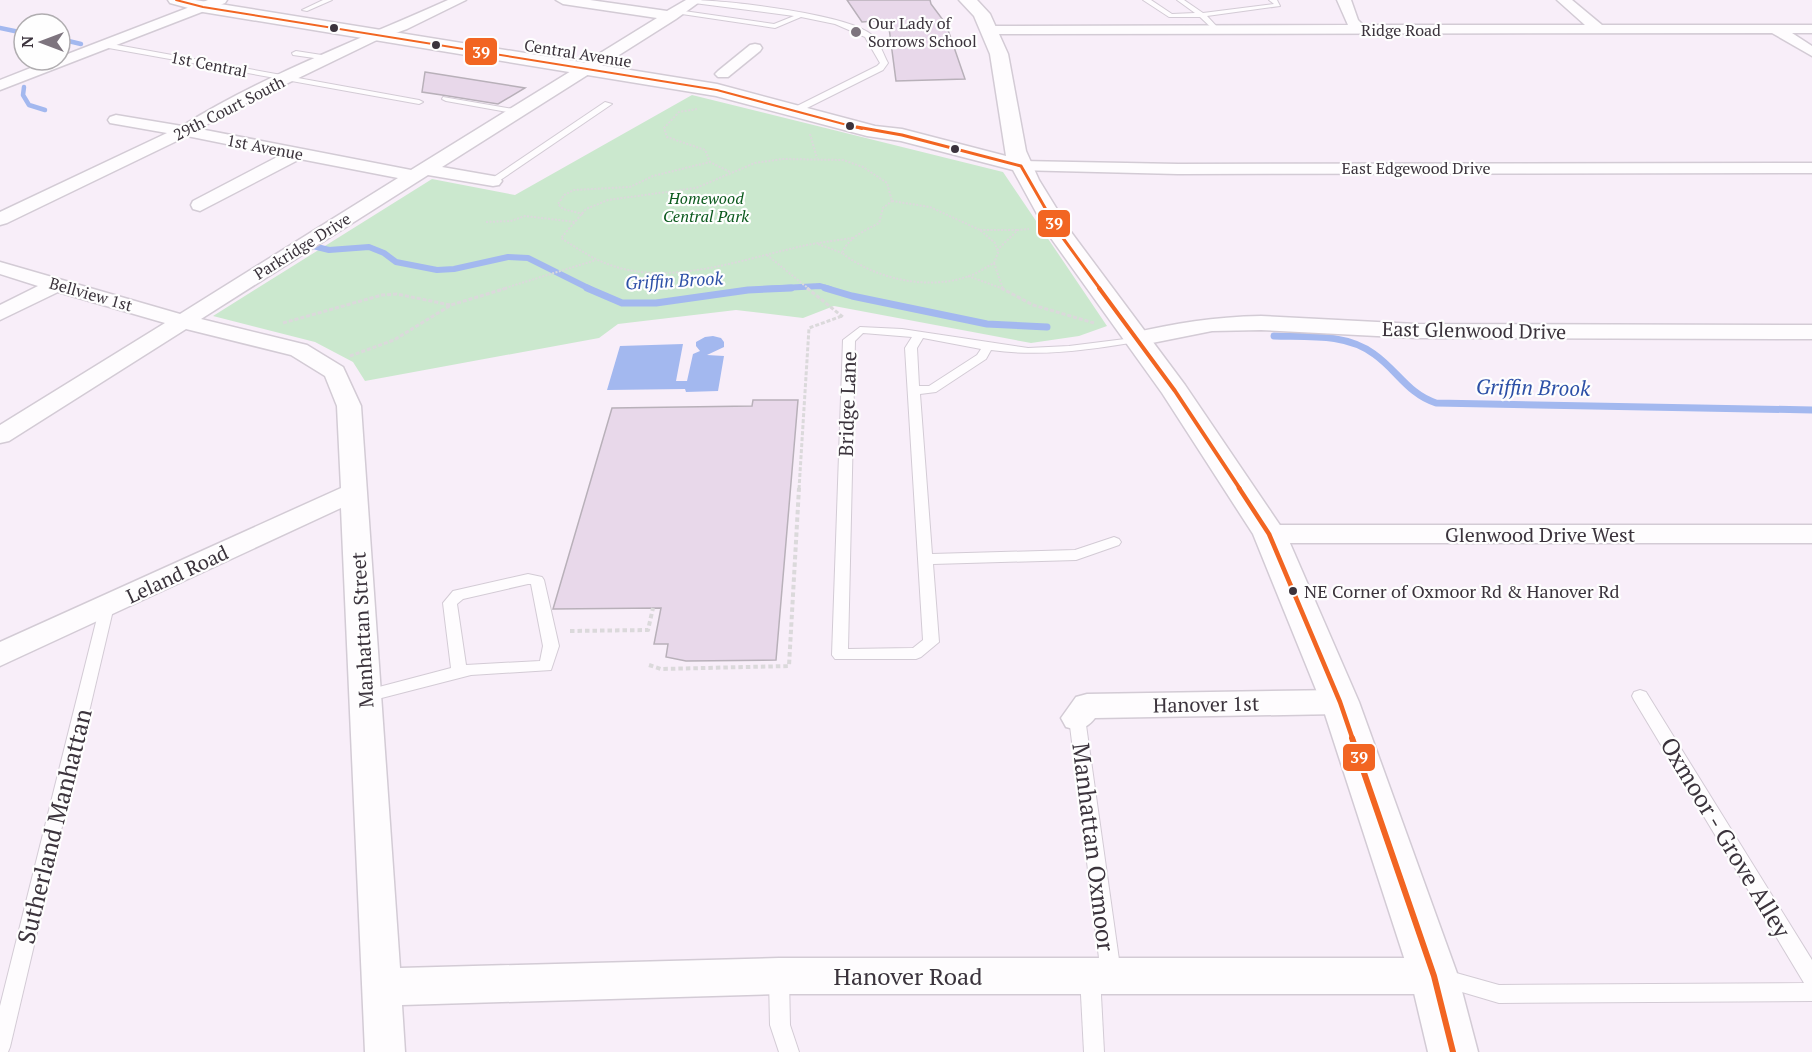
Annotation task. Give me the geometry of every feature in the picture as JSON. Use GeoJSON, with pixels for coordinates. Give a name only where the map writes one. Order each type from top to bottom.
{"type":"FeatureCollection","features":[{"type":"Feature","properties":{"kind":"main road","name":"Central Avenue"},"geometry":{"type":"LineString","coordinates":[[176,0],[203,7],[374,36],[717,90],[795,100],[818,98],[844,107],[902,135]]}},
{"type":"Feature","properties":{"kind":"main road","name":"Central Avenue"},"geometry":{"type":"LineString","coordinates":[[245,0],[723,74],[753,81]]}},
{"type":"Feature","properties":{"kind":"main road"},"geometry":{"type":"LineString","coordinates":[[967,0],[982,14],[999,54],[1015,151],[1021,166],[1060,234],[1175,391],[1269,534],[1340,702],[1434,976],[1453,1052]]}},
{"type":"Feature","properties":{"kind":"main road","name":"Central Avenue"},"geometry":{"type":"LineString","coordinates":[[795,100],[874,132],[902,135],[1021,166]]}},
{"type":"Feature","properties":{"kind":"main road"},"geometry":{"type":"LineString","coordinates":[[939,144],[981,140],[1012,122]]}},
{"type":"Feature","properties":{"kind":"street"},"geometry":{"type":"LineString","coordinates":[[0,85],[220,0]]}},
{"type":"Feature","properties":{"kind":"street","name":"29th Court South"},"geometry":{"type":"LineString","coordinates":[[0,219],[185,131],[214,113],[327,58],[459,0]]}},
{"type":"Feature","properties":{"kind":"street"},"geometry":{"type":"LineString","coordinates":[[563,0],[674,14]]}},
{"type":"Feature","properties":{"kind":"street"},"geometry":{"type":"LineString","coordinates":[[1344,0],[1352,21],[1360,30]]}},
{"type":"Feature","properties":{"kind":"street"},"geometry":{"type":"LineString","coordinates":[[1564,0],[1599,30]]}},
{"type":"Feature","properties":{"kind":"street","name":"Parkridge Drive"},"geometry":{"type":"LineString","coordinates":[[0,436],[695,1]]}},
{"type":"Feature","properties":{"kind":"street"},"geometry":{"type":"LineString","coordinates":[[1775,29],[1812,52]]}},
{"type":"Feature","properties":{"kind":"street","name":"Ridge Road"},"geometry":{"type":"LineString","coordinates":[[990,30],[1812,29]]}},
{"type":"Feature","properties":{"kind":"street"},"geometry":{"type":"LineString","coordinates":[[723,74],[755,48]]}},
{"type":"Feature","properties":{"kind":"street","name":"1st Avenue"},"geometry":{"type":"LineString","coordinates":[[116,120],[298,153],[493,182]]}},
{"type":"Feature","properties":{"kind":"street"},"geometry":{"type":"LineString","coordinates":[[200,205],[298,153]]}},
{"type":"Feature","properties":{"kind":"street","name":"East Edgewood Drive"},"geometry":{"type":"LineString","coordinates":[[1021,166],[1178,169],[1812,168]]}},
{"type":"Feature","properties":{"kind":"street","name":"Bellview 1st"},"geometry":{"type":"LineString","coordinates":[[0,268],[182,321]]}},
{"type":"Feature","properties":{"kind":"street"},"geometry":{"type":"LineString","coordinates":[[0,315],[57,284]]}},
{"type":"Feature","properties":{"kind":"street","name":"Manhattan Street"},"geometry":{"type":"LineString","coordinates":[[182,321],[299,350],[335,372],[349,406],[385,1052]]}},
{"type":"Feature","properties":{"kind":"street","name":"East Glenwood Drive"},"geometry":{"type":"LineString","coordinates":[[1137,339],[1212,324],[1261,323],[1416,332],[1812,332]]}},
{"type":"Feature","properties":{"kind":"street","name":"Leland Road"},"geometry":{"type":"LineString","coordinates":[[0,655],[354,492]]}},
{"type":"Feature","properties":{"kind":"street","name":"Glenwood Drive West"},"geometry":{"type":"LineString","coordinates":[[1269,534],[1812,534]]}},
{"type":"Feature","properties":{"kind":"street","name":"Hanover 1st"},"geometry":{"type":"LineString","coordinates":[[1077,718],[1087,706],[1340,702]]}},
{"type":"Feature","properties":{"kind":"street","name":"Hanover Road"},"geometry":{"type":"LineString","coordinates":[[382,987],[779,976],[1434,976]]}},
{"type":"Feature","properties":{"kind":"lane"},"geometry":{"type":"LineString","coordinates":[[305,10],[329,0]]}},
{"type":"Feature","properties":{"kind":"lane"},"geometry":{"type":"LineString","coordinates":[[1146,0],[1171,16],[1202,15],[1277,6],[1272,0]]}},
{"type":"Feature","properties":{"kind":"lane"},"geometry":{"type":"LineString","coordinates":[[1180,0],[1202,15],[1216,30]]}},
{"type":"Feature","properties":{"kind":"lane"},"geometry":{"type":"LineString","coordinates":[[695,1],[800,16],[856,27],[869,36],[884,63],[867,75],[818,98]]}},
{"type":"Feature","properties":{"kind":"lane"},"geometry":{"type":"LineString","coordinates":[[674,14],[775,27],[800,16]]}},
{"type":"Feature","properties":{"kind":"lane","name":"1st Central"},"geometry":{"type":"LineString","coordinates":[[106,45],[419,102]]}},
{"type":"Feature","properties":{"kind":"lane"},"geometry":{"type":"LineString","coordinates":[[296,53],[327,58]]}},
{"type":"Feature","properties":{"kind":"lane"},"geometry":{"type":"LineString","coordinates":[[446,99],[519,112]]}},
{"type":"Feature","properties":{"kind":"lane"},"geometry":{"type":"LineString","coordinates":[[493,182],[608,104]]}},
{"type":"Feature","properties":{"kind":"lane","name":"Bridge Lane"},"geometry":{"type":"LineString","coordinates":[[925,559],[931,642],[916,653],[840,654],[849,340],[860,330],[886,329],[988,346],[1045,352],[1137,339]]}},
{"type":"Feature","properties":{"kind":"lane"},"geometry":{"type":"LineString","coordinates":[[919,335],[911,348],[925,559],[1076,555],[1114,542]]}},
{"type":"Feature","properties":{"kind":"lane"},"geometry":{"type":"LineString","coordinates":[[914,390],[932,390],[982,357],[988,346]]}},
{"type":"Feature","properties":{"kind":"lane"},"geometry":{"type":"LineString","coordinates":[[366,696],[459,673],[505,666],[546,666],[551,646],[537,580],[528,579],[458,595],[450,603],[459,673]]}},
{"type":"Feature","properties":{"kind":"lane","name":"Sutherland Manhattan"},"geometry":{"type":"LineString","coordinates":[[0,1047],[108,606]]}},
{"type":"Feature","properties":{"kind":"lane","name":"Oxmoor - Grove Alley"},"geometry":{"type":"LineString","coordinates":[[1640,696],[1812,978]]}},
{"type":"Feature","properties":{"kind":"lane","name":"Manhattan Oxmoor"},"geometry":{"type":"LineString","coordinates":[[1077,718],[1100,976],[1094,1052]]}},
{"type":"Feature","properties":{"kind":"lane"},"geometry":{"type":"LineString","coordinates":[[779,976],[780,1025],[789,1052]]}},
{"type":"Feature","properties":{"kind":"lane"},"geometry":{"type":"LineString","coordinates":[[1434,976],[1499,994],[1812,992]]}},
{"type":"Feature","properties":{"kind":"path"},"geometry":{"type":"LineString","coordinates":[[699,108],[679,112],[664,128],[666,137],[705,150],[710,162]]}},
{"type":"Feature","properties":{"kind":"path"},"geometry":{"type":"LineString","coordinates":[[813,128],[810,137],[815,146],[817,158]]}},
{"type":"Feature","properties":{"kind":"path"},"geometry":{"type":"LineString","coordinates":[[853,238],[766,255],[719,268],[645,273],[619,268],[597,260],[575,249],[561,238],[586,209],[608,200],[696,189],[755,163],[817,158],[843,160],[863,166],[887,183],[892,201]]}},
{"type":"Feature","properties":{"kind":"path"},"geometry":{"type":"LineString","coordinates":[[583,214],[563,209],[558,204],[564,195],[574,190],[630,187],[653,176],[710,162],[731,172]]}},
{"type":"Feature","properties":{"kind":"path"},"geometry":{"type":"LineString","coordinates":[[842,253],[844,245],[879,223],[883,208],[892,201],[930,207],[980,230],[995,243],[997,250],[994,263],[1001,288]]}},
{"type":"Feature","properties":{"kind":"path"},"geometry":{"type":"LineString","coordinates":[[486,222],[511,221],[525,216],[576,222]]}},
{"type":"Feature","properties":{"kind":"path"},"geometry":{"type":"LineString","coordinates":[[980,230],[1029,229]]}},
{"type":"Feature","properties":{"kind":"path"},"geometry":{"type":"LineString","coordinates":[[997,250],[1018,230]]}},
{"type":"Feature","properties":{"kind":"path"},"geometry":{"type":"LineString","coordinates":[[816,244],[842,253],[852,263],[867,270],[902,279],[937,280],[968,276],[994,263]]}},
{"type":"Feature","properties":{"kind":"path"},"geometry":{"type":"LineString","coordinates":[[766,255],[860,330]]}},
{"type":"Feature","properties":{"kind":"path"},"geometry":{"type":"LineString","coordinates":[[324,366],[394,340],[434,313],[451,305],[597,260]]}},
{"type":"Feature","properties":{"kind":"path"},"geometry":{"type":"LineString","coordinates":[[968,276],[1001,288],[1034,305],[1100,324]]}},
{"type":"Feature","properties":{"kind":"path"},"geometry":{"type":"LineString","coordinates":[[248,338],[264,327],[382,295],[397,294],[451,305]]}},
{"type":"Feature","properties":{"kind":"path"},"geometry":{"type":"LineString","coordinates":[[649,665],[661,669],[789,666],[808,333],[809,328],[842,316]]}},
{"type":"Feature","properties":{"kind":"path"},"geometry":{"type":"LineString","coordinates":[[548,631],[648,630],[652,608]]}},
{"type":"Feature","properties":{"kind":"green space","name":"Homewood Central Park"},"geometry":{"type":"Polygon","coordinates":[[[692,95],[1003,172],[1107,326],[1079,336],[1031,343],[834,306],[803,318],[736,310],[618,324],[599,338],[365,381],[353,362],[315,342],[213,316],[432,179],[515,195],[692,95]]]}},
{"type":"Feature","properties":{"kind":"water"},"geometry":{"type":"Polygon","coordinates":[[[713,336],[721,338],[724,342],[724,347],[707,355],[724,356],[718,391],[607,390],[620,346],[683,344],[676,381],[687,381],[693,354],[700,351],[696,342],[713,336]]]}},
{"type":"Feature","properties":{"kind":"building","name":"Our Lady of Sorrows School"},"geometry":{"type":"Polygon","coordinates":[[[847,0],[930,0],[946,24],[965,79],[896,81],[888,20],[862,22],[847,0]]]}},
{"type":"Feature","properties":{"kind":"building"},"geometry":{"type":"Polygon","coordinates":[[[425,72],[525,88],[498,104],[422,92],[425,72]]]}},
{"type":"Feature","properties":{"kind":"building"},"geometry":{"type":"Polygon","coordinates":[[[753,400],[798,400],[776,660],[686,661],[666,657],[668,644],[654,644],[661,608],[553,609],[612,408],[752,406],[753,400]]]}},
{"type":"Feature","properties":{"kind":"waterway","name":"Griffin Brook"},"geometry":{"type":"LineString","coordinates":[[0,28],[12,30]]}},
{"type":"Feature","properties":{"kind":"waterway","name":"Griffin Brook"},"geometry":{"type":"LineString","coordinates":[[72,42],[81,44]]}},
{"type":"Feature","properties":{"kind":"waterway","name":"Griffin Brook"},"geometry":{"type":"LineString","coordinates":[[24,87],[23,95],[29,105],[45,110]]}},
{"type":"Feature","properties":{"kind":"waterway","name":"Griffin Brook"},"geometry":{"type":"LineString","coordinates":[[313,246],[329,250],[369,247],[384,253],[396,262],[437,270],[454,269],[508,257],[528,258],[590,289]]}},
{"type":"Feature","properties":{"kind":"waterway","name":"Griffin Brook"},"geometry":{"type":"LineString","coordinates":[[764,289],[820,286],[830,289]]}},
{"type":"Feature","properties":{"kind":"waterway","name":"Griffin Brook"},"geometry":{"type":"LineString","coordinates":[[587,288],[622,303],[656,303],[748,290],[791,288]]}},
{"type":"Feature","properties":{"kind":"waterway","name":"Griffin Brook"},"geometry":{"type":"LineString","coordinates":[[825,288],[852,296],[987,324],[1047,327]]}},
{"type":"Feature","properties":{"kind":"waterway","name":"Griffin Brook"},"geometry":{"type":"LineString","coordinates":[[1274,336],[1339,339],[1351,342],[1374,354],[1410,388],[1436,403],[1812,410]]}},
{"type":"Feature","properties":{"kind":"transit line","name":"39"},"geometry":{"type":"LineString","coordinates":[[176,0],[203,7],[717,90],[874,132],[902,135],[1021,166],[1060,234],[1175,391],[1269,534],[1340,702],[1434,976],[1453,1052]]}},
{"type":"Feature","properties":{"kind":"place","name":"Our Lady of Sorrows School"},"geometry":{"type":"Point","coordinates":[856,32]}},
{"type":"Feature","properties":{"kind":"place","name":"NE Corner of Oxmoor Rd & Hanover Rd"},"geometry":{"type":"Point","coordinates":[1293,591]}}]}
